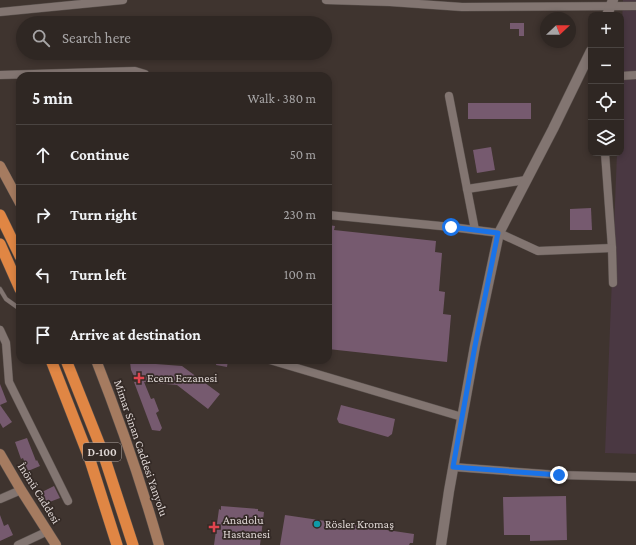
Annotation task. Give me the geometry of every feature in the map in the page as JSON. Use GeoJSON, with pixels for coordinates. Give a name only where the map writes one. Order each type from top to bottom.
{"type":"FeatureCollection","features":[{"type":"Feature","properties":{"kind":"highway"},"geometry":{"type":"LineString","coordinates":[[0,215],[16,248]]}},
{"type":"Feature","properties":{"kind":"highway"},"geometry":{"type":"LineString","coordinates":[[0,244],[16,280]]}},
{"type":"Feature","properties":{"kind":"highway","name":"D-100"},"geometry":{"type":"LineString","coordinates":[[53,364],[90,460],[117,545]]}},
{"type":"Feature","properties":{"kind":"highway","name":"D-100"},"geometry":{"type":"LineString","coordinates":[[68,364],[103,453],[133,545]]}},
{"type":"Feature","properties":{"kind":"main road"},"geometry":{"type":"LineString","coordinates":[[0,166],[16,196]]}},
{"type":"Feature","properties":{"kind":"main road","name":"Mimar Sinan Caddesi Yanyolu"},"geometry":{"type":"LineString","coordinates":[[98,364],[142,488],[159,545]]}},
{"type":"Feature","properties":{"kind":"main road","name":"İnönü Caddesi"},"geometry":{"type":"LineString","coordinates":[[0,454],[56,545]]}},
{"type":"Feature","properties":{"kind":"street"},"geometry":{"type":"LineString","coordinates":[[0,12],[123,0]]}},
{"type":"Feature","properties":{"kind":"street"},"geometry":{"type":"LineString","coordinates":[[326,0],[610,7],[636,6]]}},
{"type":"Feature","properties":{"kind":"street"},"geometry":{"type":"LineString","coordinates":[[442,545],[453,467],[475,346],[498,233],[588,65]]}},
{"type":"Feature","properties":{"kind":"street"},"geometry":{"type":"LineString","coordinates":[[101,72],[138,72]]}},
{"type":"Feature","properties":{"kind":"street"},"geometry":{"type":"LineString","coordinates":[[0,75],[16,75]]}},
{"type":"Feature","properties":{"kind":"street"},"geometry":{"type":"LineString","coordinates":[[624,76],[636,75]]}},
{"type":"Feature","properties":{"kind":"street"},"geometry":{"type":"LineString","coordinates":[[449,96],[475,230]]}},
{"type":"Feature","properties":{"kind":"street"},"geometry":{"type":"LineString","coordinates":[[605,156],[613,282]]}},
{"type":"Feature","properties":{"kind":"street"},"geometry":{"type":"LineString","coordinates":[[467,189],[526,180]]}},
{"type":"Feature","properties":{"kind":"street"},"geometry":{"type":"LineString","coordinates":[[332,215],[498,233],[538,251],[612,248]]}},
{"type":"Feature","properties":{"kind":"street"},"geometry":{"type":"LineString","coordinates":[[0,330],[6,343],[9,382],[68,501]]}},
{"type":"Feature","properties":{"kind":"street"},"geometry":{"type":"LineString","coordinates":[[283,364],[462,418]]}},
{"type":"Feature","properties":{"kind":"street"},"geometry":{"type":"LineString","coordinates":[[453,467],[559,475],[636,477]]}},
{"type":"Feature","properties":{"kind":"street"},"geometry":{"type":"LineString","coordinates":[[0,499],[21,490]]}},
{"type":"Feature","properties":{"kind":"street"},"geometry":{"type":"LineString","coordinates":[[18,545],[48,531]]}},
{"type":"Feature","properties":{"kind":"lane"},"geometry":{"type":"LineString","coordinates":[[0,289],[6,299],[16,307]]}},
{"type":"Feature","properties":{"kind":"shaded area"},"geometry":{"type":"Polygon","coordinates":[[[623,0],[636,0],[636,454],[605,453],[617,156],[624,156],[624,12],[622,12],[623,0]]]}},
{"type":"Feature","properties":{"kind":"building"},"geometry":{"type":"Polygon","coordinates":[[[510,23],[524,23],[524,36],[519,36],[519,29],[510,29],[510,23]]]}},
{"type":"Feature","properties":{"kind":"building"},"geometry":{"type":"Polygon","coordinates":[[[468,103],[531,103],[531,119],[468,119],[468,103]]]}},
{"type":"Feature","properties":{"kind":"building"},"geometry":{"type":"Polygon","coordinates":[[[491,147],[495,170],[477,173],[473,150],[491,147]]]}},
{"type":"Feature","properties":{"kind":"building"},"geometry":{"type":"Polygon","coordinates":[[[591,208],[592,230],[570,230],[570,209],[591,208]]]}},
{"type":"Feature","properties":{"kind":"building"},"geometry":{"type":"Polygon","coordinates":[[[332,226],[335,226],[334,230],[436,241],[435,252],[442,253],[439,291],[445,292],[443,314],[451,315],[447,362],[332,349],[332,226]]]}},
{"type":"Feature","properties":{"kind":"building"},"geometry":{"type":"Polygon","coordinates":[[[130,364],[182,366],[220,394],[208,409],[177,385],[144,382],[151,399],[154,398],[159,411],[156,413],[162,428],[160,431],[152,430],[134,382],[137,382],[131,370],[130,364]]]}},
{"type":"Feature","properties":{"kind":"building"},"geometry":{"type":"Polygon","coordinates":[[[216,364],[227,364],[227,367],[216,364]]]}},
{"type":"Feature","properties":{"kind":"building"},"geometry":{"type":"Polygon","coordinates":[[[0,384],[7,402],[0,405],[0,384]]]}},
{"type":"Feature","properties":{"kind":"building"},"geometry":{"type":"Polygon","coordinates":[[[0,405],[12,422],[3,428],[0,423],[0,405]]]}},
{"type":"Feature","properties":{"kind":"building"},"geometry":{"type":"Polygon","coordinates":[[[341,405],[395,419],[392,434],[388,437],[339,423],[337,419],[341,405]]]}},
{"type":"Feature","properties":{"kind":"building"},"geometry":{"type":"Polygon","coordinates":[[[27,438],[36,461],[37,460],[40,466],[28,471],[23,458],[21,459],[15,442],[27,438]]]}},
{"type":"Feature","properties":{"kind":"building"},"geometry":{"type":"Polygon","coordinates":[[[54,486],[60,498],[47,503],[42,492],[54,486]]]}},
{"type":"Feature","properties":{"kind":"building"},"geometry":{"type":"Polygon","coordinates":[[[566,496],[567,540],[530,541],[530,535],[504,535],[503,497],[566,496]]]}},
{"type":"Feature","properties":{"kind":"building"},"geometry":{"type":"Polygon","coordinates":[[[221,506],[258,509],[258,511],[264,512],[260,545],[214,545],[219,509],[221,510],[221,506]]]}},
{"type":"Feature","properties":{"kind":"building"},"geometry":{"type":"Polygon","coordinates":[[[0,515],[4,526],[8,524],[13,535],[0,541],[0,515]]]}},
{"type":"Feature","properties":{"kind":"building","name":"Rösler Kromaş"},"geometry":{"type":"Polygon","coordinates":[[[285,515],[414,534],[413,543],[410,543],[409,545],[280,545],[285,515]]]}},
{"type":"Feature","properties":{"kind":"place","name":"Ecem Eczanesi"},"geometry":{"type":"Point","coordinates":[139,378]}},
{"type":"Feature","properties":{"kind":"place","name":"Rösler Kromaş"},"geometry":{"type":"Point","coordinates":[317,524]}},
{"type":"Feature","properties":{"kind":"place","name":"Anadolu Hastanesi"},"geometry":{"type":"Point","coordinates":[214,527]}},
{"type":"Feature","properties":{"kind":"route"},"geometry":{"type":"LineString","coordinates":[[451,227],[498,233],[475,346],[453,467],[559,475]]}}]}
